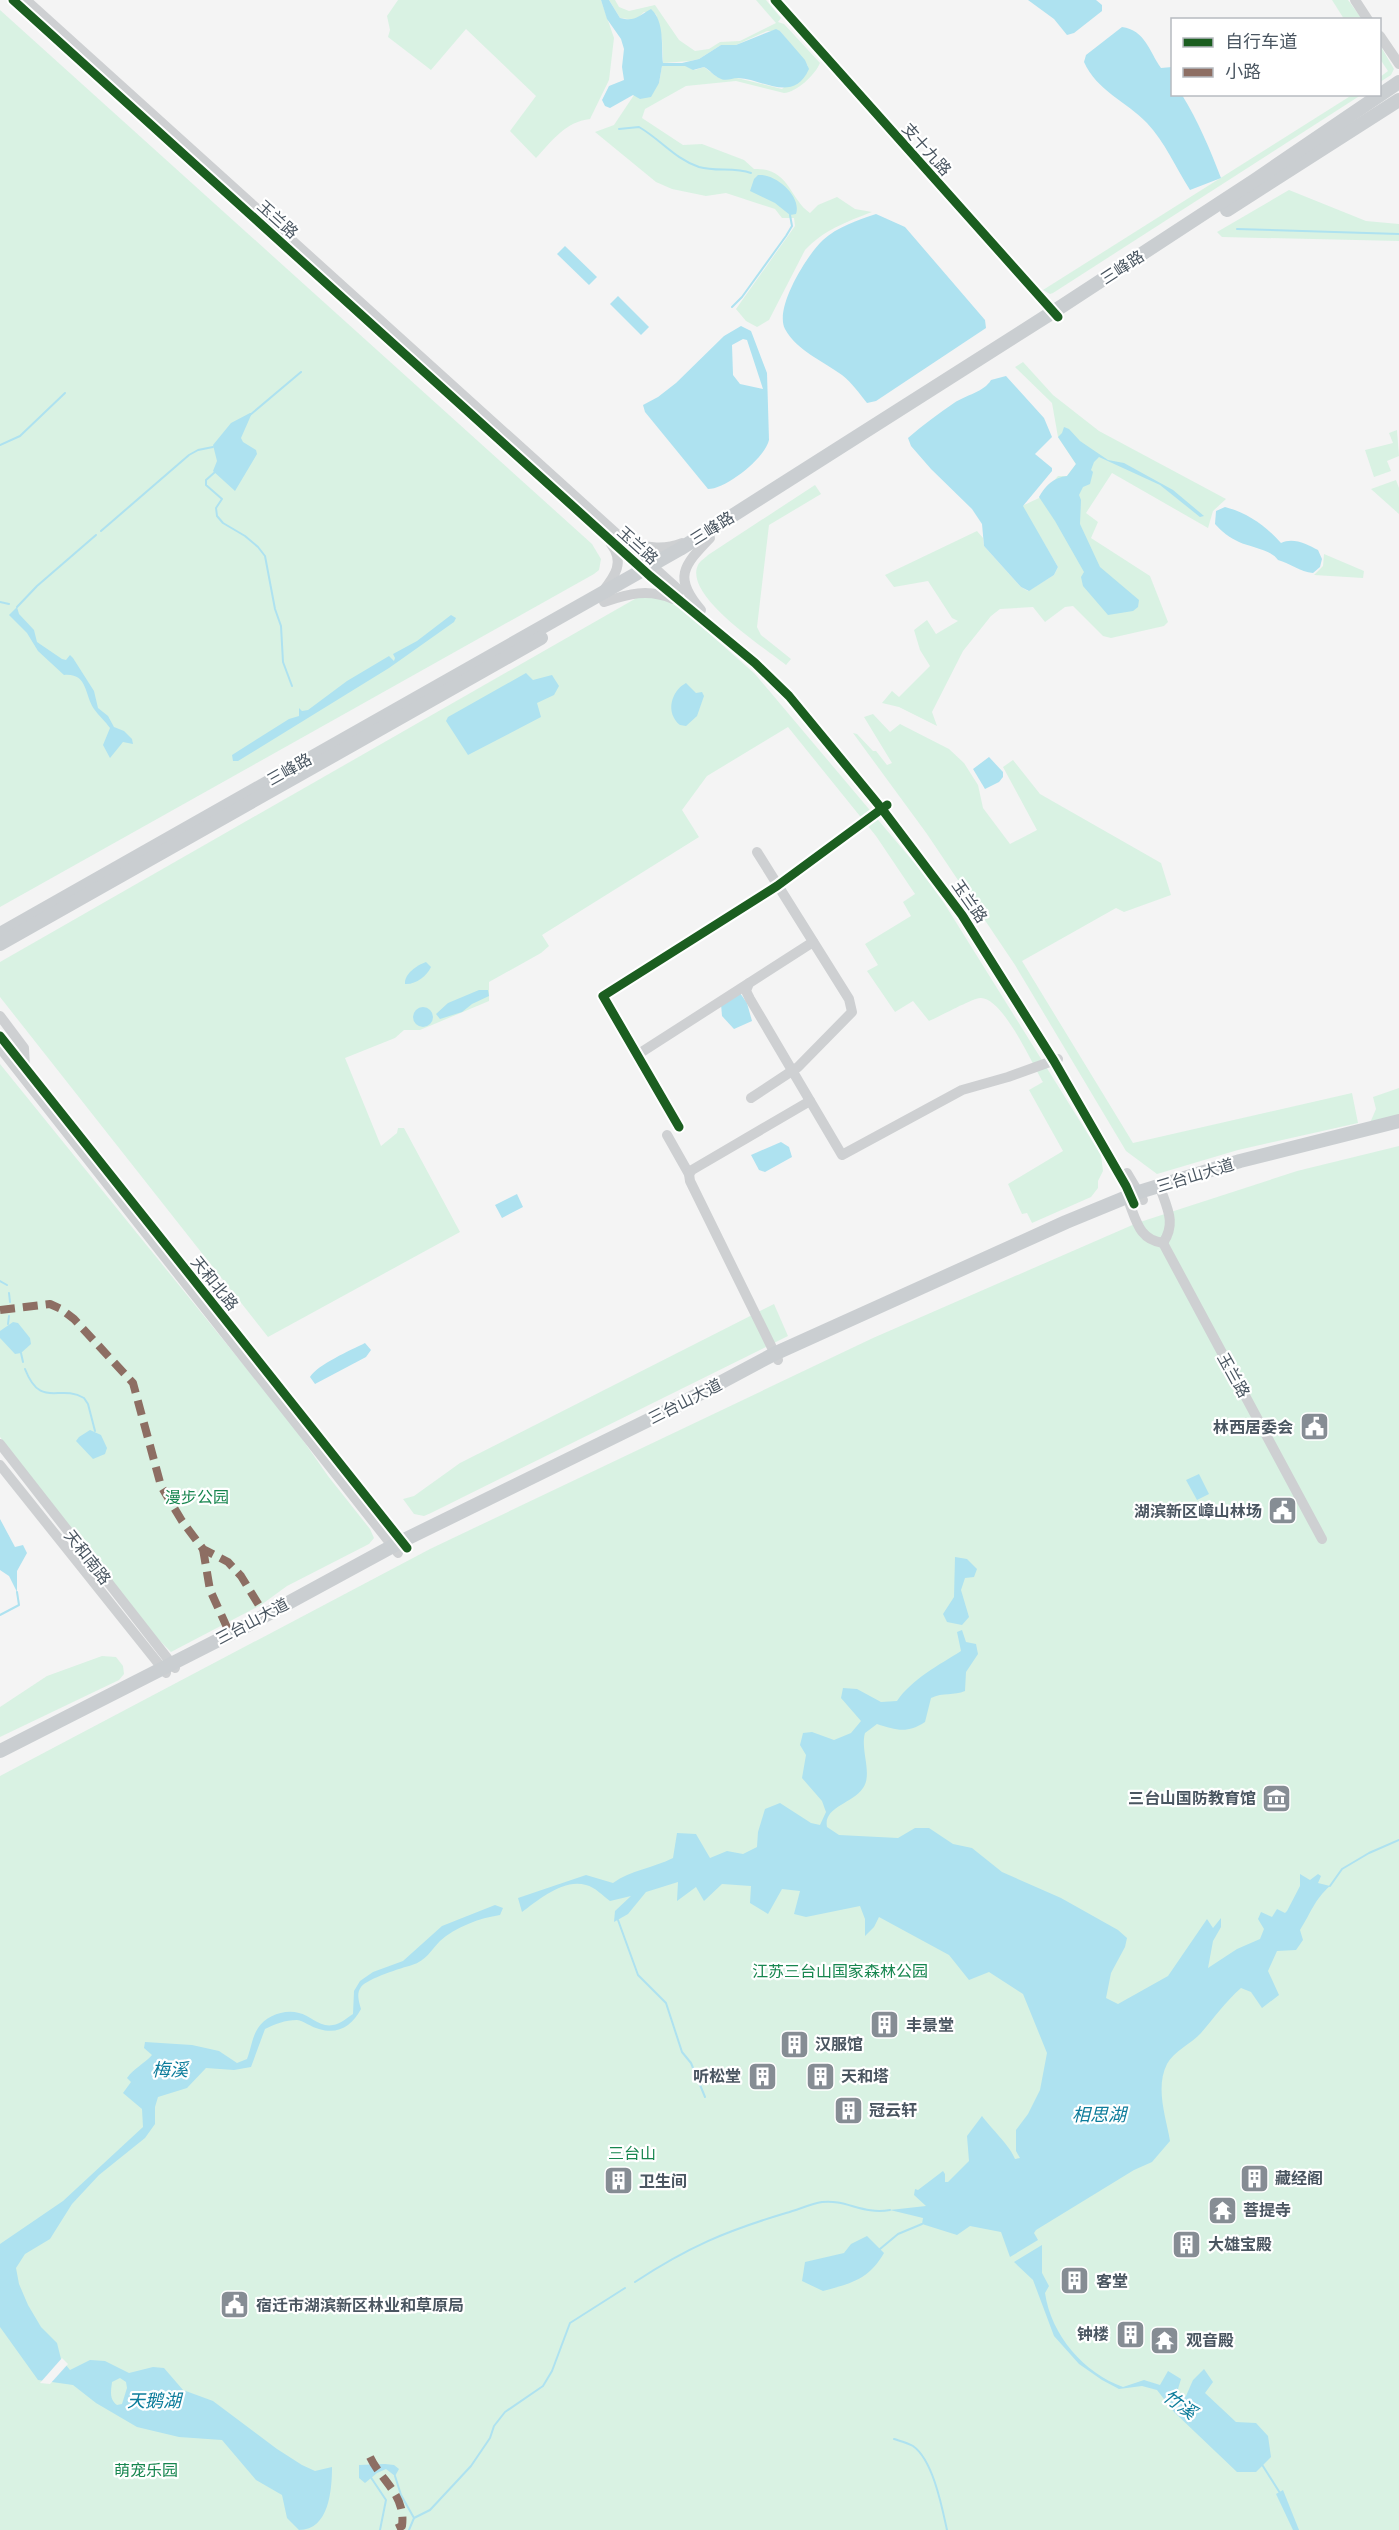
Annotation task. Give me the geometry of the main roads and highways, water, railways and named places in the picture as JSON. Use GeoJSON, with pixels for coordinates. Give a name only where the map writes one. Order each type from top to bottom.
{"type":"FeatureCollection","features":[{"type":"Feature","properties":{"kind":"main road","name":"三峰路"},"geometry":{"type":"LineString","coordinates":[[1381,94],[1399,82]]}},
{"type":"Feature","properties":{"kind":"main road","name":"三峰路"},"geometry":{"type":"LineString","coordinates":[[1055,315],[1378,96]]}},
{"type":"Feature","properties":{"kind":"main road","name":"三峰路"},"geometry":{"type":"LineString","coordinates":[[0,944],[650,571],[1399,100]]}},
{"type":"Feature","properties":{"kind":"main road","name":"三峰路"},"geometry":{"type":"LineString","coordinates":[[0,934],[157,843],[602,599]]}},
{"type":"Feature","properties":{"kind":"main road","name":"三台山大道"},"geometry":{"type":"LineString","coordinates":[[0,1757],[400,1547],[777,1357],[1136,1199],[1240,1161],[1399,1121]]}},
{"type":"Feature","properties":{"kind":"main road","name":"三台山大道"},"geometry":{"type":"LineString","coordinates":[[1136,1199],[1274,1161],[1399,1131]]}},
{"type":"Feature","properties":{"kind":"main road","name":"三台山大道"},"geometry":{"type":"LineString","coordinates":[[0,1751],[169,1668]]}},
{"type":"Feature","properties":{"kind":"water"},"geometry":{"type":"Polygon","coordinates":[[[601,0],[609,0],[620,18],[625,19],[636,18],[651,9],[662,34],[663,63],[682,63],[699,59],[721,45],[736,45],[776,29],[805,60],[809,69],[795,85],[777,87],[748,79],[722,79],[704,67],[693,70],[685,66],[662,66],[659,83],[651,97],[640,99],[633,95],[610,108],[605,106],[602,100],[609,86],[624,80],[622,67],[624,49],[621,39],[607,19],[601,0]]]}},
{"type":"Feature","properties":{"kind":"water"},"geometry":{"type":"Polygon","coordinates":[[[1028,0],[1096,0],[1102,5],[1102,11],[1074,33],[1067,35],[1054,19],[1028,0]]]}},
{"type":"Feature","properties":{"kind":"water"},"geometry":{"type":"Polygon","coordinates":[[[1122,27],[1136,32],[1146,42],[1161,68],[1171,67],[1171,96],[1183,96],[1203,135],[1221,178],[1190,190],[1165,147],[1147,123],[1096,81],[1084,62],[1086,55],[1122,27]]]}},
{"type":"Feature","properties":{"kind":"water"},"geometry":{"type":"Polygon","coordinates":[[[758,175],[772,178],[786,187],[795,200],[796,214],[790,215],[775,203],[750,191],[758,175]]]}},
{"type":"Feature","properties":{"kind":"water"},"geometry":{"type":"Polygon","coordinates":[[[876,214],[905,227],[985,320],[986,328],[876,401],[867,403],[842,375],[796,344],[785,329],[783,320],[784,308],[794,282],[816,247],[841,228],[876,214]]]}},
{"type":"Feature","properties":{"kind":"water"},"geometry":{"type":"Polygon","coordinates":[[[565,246],[597,277],[589,285],[557,254],[565,246]]]}},
{"type":"Feature","properties":{"kind":"water"},"geometry":{"type":"Polygon","coordinates":[[[618,296],[649,327],[641,335],[610,304],[618,296]]]}},
{"type":"Feature","properties":{"kind":"water"},"geometry":{"type":"Polygon","coordinates":[[[741,326],[751,331],[767,373],[769,440],[760,455],[744,471],[725,484],[708,489],[645,412],[643,405],[676,383],[724,336],[741,326]],[[743,339],[732,345],[733,375],[740,384],[763,389],[747,340],[743,339]]]}},
{"type":"Feature","properties":{"kind":"water"},"geometry":{"type":"Polygon","coordinates":[[[1006,376],[1044,418],[1052,437],[1035,454],[1052,468],[1052,471],[1023,506],[1058,567],[1054,575],[1029,591],[1021,587],[984,546],[982,524],[972,509],[931,469],[911,446],[908,438],[954,403],[979,390],[991,380],[1006,376]]]}},
{"type":"Feature","properties":{"kind":"water"},"geometry":{"type":"Polygon","coordinates":[[[252,413],[241,438],[243,442],[256,450],[257,454],[235,491],[213,471],[217,461],[213,445],[231,423],[252,413]]]}},
{"type":"Feature","properties":{"kind":"water"},"geometry":{"type":"Polygon","coordinates":[[[1064,427],[1108,460],[1124,463],[1173,490],[1204,516],[1200,517],[1160,485],[1099,457],[1094,462],[1090,484],[1083,487],[1079,495],[1081,500],[1080,524],[1100,567],[1139,600],[1138,607],[1133,611],[1108,615],[1083,586],[1081,577],[1084,572],[1039,497],[1050,483],[1067,476],[1076,464],[1058,437],[1064,427]]]}},
{"type":"Feature","properties":{"kind":"water"},"geometry":{"type":"Polygon","coordinates":[[[1225,507],[1256,521],[1281,543],[1295,541],[1318,550],[1322,559],[1320,567],[1313,573],[1304,571],[1278,560],[1266,551],[1232,538],[1215,524],[1216,511],[1225,507]]]}},
{"type":"Feature","properties":{"kind":"water"},"geometry":{"type":"Polygon","coordinates":[[[17,607],[19,614],[34,630],[37,642],[62,659],[66,660],[70,655],[73,658],[94,691],[98,708],[108,716],[114,727],[124,731],[132,739],[133,744],[123,742],[110,758],[103,745],[110,728],[94,709],[81,681],[72,675],[64,675],[38,651],[27,633],[9,615],[17,607]]]}},
{"type":"Feature","properties":{"kind":"water"},"geometry":{"type":"Polygon","coordinates":[[[451,615],[456,618],[454,622],[389,668],[238,761],[233,761],[232,755],[289,719],[299,716],[299,708],[302,711],[308,710],[347,681],[389,656],[394,661],[393,654],[417,641],[451,615]]]}},
{"type":"Feature","properties":{"kind":"water"},"geometry":{"type":"Polygon","coordinates":[[[526,673],[533,680],[552,675],[559,686],[554,695],[537,703],[541,717],[468,755],[446,721],[448,717],[526,673]]]}},
{"type":"Feature","properties":{"kind":"water"},"geometry":{"type":"Polygon","coordinates":[[[686,683],[696,693],[702,692],[704,696],[697,716],[686,726],[680,725],[675,720],[671,709],[677,691],[686,683]]]}},
{"type":"Feature","properties":{"kind":"water"},"geometry":{"type":"Polygon","coordinates":[[[989,757],[1003,772],[1003,777],[999,782],[985,789],[973,769],[989,757]]]}},
{"type":"Feature","properties":{"kind":"water"},"geometry":{"type":"Polygon","coordinates":[[[426,962],[431,967],[427,974],[417,981],[405,984],[412,970],[426,962]]]}},
{"type":"Feature","properties":{"kind":"water"},"geometry":{"type":"Polygon","coordinates":[[[479,990],[488,990],[489,996],[462,1012],[440,1019],[436,1014],[448,1003],[479,990]]]}},
{"type":"Feature","properties":{"kind":"water"},"geometry":{"type":"Polygon","coordinates":[[[740,993],[747,1003],[752,1021],[734,1029],[722,1016],[721,1004],[740,993]]]}},
{"type":"Feature","properties":{"kind":"water"},"geometry":{"type":"Polygon","coordinates":[[[423,1007],[430,1010],[433,1017],[430,1024],[423,1027],[416,1024],[413,1017],[416,1010],[423,1007]]]}},
{"type":"Feature","properties":{"kind":"water"},"geometry":{"type":"Polygon","coordinates":[[[781,1142],[789,1147],[792,1157],[765,1172],[759,1170],[751,1155],[781,1142]]]}},
{"type":"Feature","properties":{"kind":"water"},"geometry":{"type":"Polygon","coordinates":[[[517,1194],[523,1207],[502,1218],[495,1205],[517,1194]]]}},
{"type":"Feature","properties":{"kind":"water"},"geometry":{"type":"Polygon","coordinates":[[[13,1322],[18,1323],[30,1338],[31,1344],[21,1353],[15,1354],[0,1338],[0,1331],[13,1322]]]}},
{"type":"Feature","properties":{"kind":"water"},"geometry":{"type":"Polygon","coordinates":[[[365,1343],[371,1350],[366,1357],[315,1384],[310,1377],[327,1363],[365,1343]]]}},
{"type":"Feature","properties":{"kind":"water"},"geometry":{"type":"Polygon","coordinates":[[[90,1430],[101,1435],[107,1448],[105,1454],[93,1459],[76,1441],[90,1430]]]}},
{"type":"Feature","properties":{"kind":"water"},"geometry":{"type":"Polygon","coordinates":[[[1199,1474],[1209,1494],[1197,1500],[1186,1480],[1199,1474]]]}},
{"type":"Feature","properties":{"kind":"water"},"geometry":{"type":"Polygon","coordinates":[[[0,1519],[15,1547],[23,1545],[27,1553],[17,1571],[17,1592],[9,1576],[0,1570],[0,1519]]]}},
{"type":"Feature","properties":{"kind":"water"},"geometry":{"type":"Polygon","coordinates":[[[955,1557],[967,1559],[977,1569],[974,1577],[965,1578],[961,1590],[969,1617],[962,1625],[947,1622],[943,1614],[954,1597],[955,1557]]]}},
{"type":"Feature","properties":{"kind":"water","name":"相思湖"},"geometry":{"type":"Polygon","coordinates":[[[962,1630],[966,1642],[976,1644],[978,1654],[966,1672],[965,1691],[931,1698],[925,1722],[919,1726],[901,1730],[877,1724],[865,1733],[866,1782],[858,1793],[829,1815],[827,1827],[839,1835],[898,1838],[915,1828],[929,1828],[953,1844],[972,1848],[1002,1872],[1061,1898],[1118,1930],[1127,1938],[1125,1947],[1111,1973],[1106,1998],[1118,2004],[1168,1976],[1207,1919],[1213,1928],[1221,1918],[1221,1927],[1213,1941],[1208,1968],[1237,1949],[1260,1939],[1264,1929],[1258,1919],[1261,1912],[1272,1917],[1277,1909],[1285,1913],[1300,1886],[1300,1874],[1310,1880],[1318,1874],[1321,1876],[1318,1883],[1330,1886],[1316,1902],[1300,1930],[1303,1940],[1296,1950],[1277,1951],[1268,1971],[1279,1995],[1262,2008],[1251,1992],[1241,1988],[1201,2033],[1167,2064],[1162,2093],[1170,2141],[1152,2162],[1134,2170],[1036,2230],[1034,2233],[1038,2240],[1010,2257],[1001,2232],[970,2226],[957,2235],[922,2224],[923,2218],[890,2210],[926,2206],[914,2195],[915,2189],[918,2190],[943,2171],[945,2182],[948,2182],[969,2161],[967,2136],[982,2116],[1005,2143],[1015,2159],[1020,2158],[1016,2151],[1016,2130],[1028,2114],[1040,2090],[1047,2053],[1023,1994],[989,1972],[969,1980],[949,1955],[879,1917],[874,1927],[865,1936],[865,1919],[860,1906],[806,1917],[794,1914],[800,1891],[782,1889],[768,1914],[750,1903],[751,1886],[722,1884],[704,1901],[696,1887],[677,1901],[678,1882],[646,1892],[628,1914],[614,1922],[615,1911],[631,1896],[610,1901],[589,1886],[569,1885],[552,1891],[522,1912],[518,1898],[586,1875],[613,1883],[627,1875],[673,1858],[677,1833],[696,1834],[710,1858],[727,1851],[743,1854],[757,1847],[758,1832],[765,1809],[780,1803],[811,1823],[820,1825],[826,1812],[822,1801],[802,1778],[806,1755],[800,1745],[803,1733],[812,1732],[834,1740],[851,1733],[861,1721],[841,1698],[843,1688],[857,1689],[881,1702],[897,1701],[918,1679],[961,1651],[957,1632],[962,1630]]]}},
{"type":"Feature","properties":{"kind":"water","name":"天鹅湖"},"geometry":{"type":"Polygon","coordinates":[[[495,1905],[503,1908],[500,1915],[484,1918],[453,1931],[417,1963],[371,1980],[361,1987],[358,1998],[361,2009],[344,2028],[326,2031],[297,2020],[276,2024],[265,2029],[251,2067],[234,2070],[206,2068],[187,2088],[158,2097],[155,2107],[155,2124],[145,2138],[99,2175],[72,2204],[50,2239],[25,2254],[16,2268],[19,2284],[28,2305],[41,2327],[57,2343],[61,2359],[70,2370],[90,2360],[105,2361],[129,2373],[153,2367],[164,2368],[183,2390],[213,2401],[302,2465],[315,2471],[332,2467],[331,2487],[323,2516],[309,2528],[299,2530],[287,2518],[282,2495],[256,2480],[222,2440],[179,2437],[137,2427],[96,2403],[73,2385],[38,2380],[0,2327],[0,2244],[63,2201],[143,2127],[142,2109],[123,2093],[131,2082],[127,2078],[152,2055],[144,2048],[145,2042],[192,2045],[219,2051],[237,2063],[247,2059],[254,2035],[261,2024],[276,2014],[299,2013],[328,2025],[346,2019],[353,2014],[354,1991],[360,1981],[373,1972],[403,1961],[442,1926],[495,1905]],[[120,2378],[112,2382],[112,2397],[117,2405],[122,2404],[127,2388],[126,2382],[120,2378]]]}},
{"type":"Feature","properties":{"kind":"water"},"geometry":{"type":"Polygon","coordinates":[[[867,2236],[884,2253],[865,2275],[851,2283],[823,2291],[802,2281],[805,2262],[844,2253],[851,2244],[867,2236]]]}},
{"type":"Feature","properties":{"kind":"water"},"geometry":{"type":"Polygon","coordinates":[[[1042,2245],[1042,2273],[1049,2286],[1045,2293],[1048,2309],[1062,2338],[1083,2362],[1109,2381],[1123,2387],[1144,2380],[1160,2385],[1168,2371],[1181,2379],[1178,2389],[1179,2399],[1186,2396],[1193,2380],[1204,2369],[1213,2382],[1205,2393],[1236,2422],[1256,2423],[1268,2436],[1271,2457],[1256,2472],[1237,2472],[1174,2412],[1157,2390],[1142,2386],[1119,2389],[1079,2364],[1054,2336],[1033,2280],[1014,2262],[1042,2245]]]}},
{"type":"Feature","properties":{"kind":"water"},"geometry":{"type":"Polygon","coordinates":[[[359,2465],[394,2465],[399,2469],[395,2476],[386,2469],[365,2483],[359,2478],[359,2465]]]}},
{"type":"Feature","properties":{"kind":"water"},"geometry":{"type":"Polygon","coordinates":[[[1283,2490],[1299,2530],[1293,2530],[1276,2494],[1283,2490]]]}},
{"type":"Feature","properties":{"kind":"waterway"},"geometry":{"type":"LineString","coordinates":[[619,129],[639,127],[682,159],[699,167],[751,173]]}},
{"type":"Feature","properties":{"kind":"waterway"},"geometry":{"type":"LineString","coordinates":[[732,307],[742,297],[786,236],[792,226],[790,215]]}},
{"type":"Feature","properties":{"kind":"waterway"},"geometry":{"type":"LineString","coordinates":[[1237,229],[1399,234]]}},
{"type":"Feature","properties":{"kind":"waterway"},"geometry":{"type":"LineString","coordinates":[[250,415],[301,372]]}},
{"type":"Feature","properties":{"kind":"waterway"},"geometry":{"type":"LineString","coordinates":[[0,445],[20,436],[65,393]]}},
{"type":"Feature","properties":{"kind":"waterway"},"geometry":{"type":"LineString","coordinates":[[101,531],[189,455],[198,450],[213,447]]}},
{"type":"Feature","properties":{"kind":"waterway"},"geometry":{"type":"LineString","coordinates":[[215,472],[206,480],[206,485],[222,499],[216,508],[217,516],[223,523],[245,536],[265,556],[275,609],[281,626],[283,662],[292,686]]}},
{"type":"Feature","properties":{"kind":"waterway"},"geometry":{"type":"LineString","coordinates":[[17,607],[37,586],[96,535]]}},
{"type":"Feature","properties":{"kind":"waterway"},"geometry":{"type":"LineString","coordinates":[[0,602],[9,604]]}},
{"type":"Feature","properties":{"kind":"waterway"},"geometry":{"type":"LineString","coordinates":[[0,1281],[7,1285]]}},
{"type":"Feature","properties":{"kind":"waterway"},"geometry":{"type":"LineString","coordinates":[[9,1293],[10,1302]]}},
{"type":"Feature","properties":{"kind":"waterway"},"geometry":{"type":"LineString","coordinates":[[8,1324],[9,1316]]}},
{"type":"Feature","properties":{"kind":"waterway"},"geometry":{"type":"LineString","coordinates":[[21,1353],[23,1362]]}},
{"type":"Feature","properties":{"kind":"waterway"},"geometry":{"type":"LineString","coordinates":[[25,1369],[37,1389],[51,1393],[75,1394],[84,1398],[88,1404],[95,1431]]}},
{"type":"Feature","properties":{"kind":"waterway"},"geometry":{"type":"LineString","coordinates":[[0,1615],[19,1605],[17,1592]]}},
{"type":"Feature","properties":{"kind":"waterway"},"geometry":{"type":"LineString","coordinates":[[1330,1886],[1342,1869],[1369,1853],[1399,1840]]}},
{"type":"Feature","properties":{"kind":"waterway"},"geometry":{"type":"LineString","coordinates":[[618,1920],[638,1975],[666,2003],[682,2052],[691,2063],[705,2097]]}},
{"type":"Feature","properties":{"kind":"waterway"},"geometry":{"type":"LineString","coordinates":[[635,2282],[708,2241],[745,2226],[813,2204],[831,2202],[871,2210],[890,2210]]}},
{"type":"Feature","properties":{"kind":"waterway"},"geometry":{"type":"LineString","coordinates":[[880,2249],[898,2234],[922,2224]]}},
{"type":"Feature","properties":{"kind":"waterway"},"geometry":{"type":"LineString","coordinates":[[414,2518],[430,2510],[471,2466],[490,2438],[494,2426],[505,2412],[543,2386],[552,2371],[570,2323],[625,2288]]}},
{"type":"Feature","properties":{"kind":"waterway"},"geometry":{"type":"LineString","coordinates":[[894,2439],[913,2446],[926,2462],[936,2485],[947,2530]]}},
{"type":"Feature","properties":{"kind":"waterway","name":"竹溪"},"geometry":{"type":"LineString","coordinates":[[1261,2463],[1280,2493]]}},
{"type":"Feature","properties":{"kind":"waterway"},"geometry":{"type":"LineString","coordinates":[[370,2476],[386,2500],[380,2530]]}},
{"type":"Feature","properties":{"kind":"waterway"},"geometry":{"type":"LineString","coordinates":[[395,2476],[401,2495],[414,2518],[409,2530]]}},
{"type":"Feature","properties":{"kind":"place","name":"林西居委会"},"geometry":{"type":"Point","coordinates":[1314,1427]}},
{"type":"Feature","properties":{"kind":"place","name":"湖滨新区嶂山林场"},"geometry":{"type":"Point","coordinates":[1283,1511]}},
{"type":"Feature","properties":{"kind":"place","name":"三台山国防教育馆"},"geometry":{"type":"Point","coordinates":[1277,1798]}},
{"type":"Feature","properties":{"kind":"place","name":"丰景堂"},"geometry":{"type":"Point","coordinates":[885,2025]}},
{"type":"Feature","properties":{"kind":"place","name":"汉服馆"},"geometry":{"type":"Point","coordinates":[794,2044]}},
{"type":"Feature","properties":{"kind":"place","name":"听松堂"},"geometry":{"type":"Point","coordinates":[762,2076]}},
{"type":"Feature","properties":{"kind":"place","name":"天和塔"},"geometry":{"type":"Point","coordinates":[820,2076]}},
{"type":"Feature","properties":{"kind":"place","name":"冠云轩"},"geometry":{"type":"Point","coordinates":[848,2110]}},
{"type":"Feature","properties":{"kind":"place","name":"藏经阁"},"geometry":{"type":"Point","coordinates":[1254,2178]}},
{"type":"Feature","properties":{"kind":"place","name":"卫生间"},"geometry":{"type":"Point","coordinates":[618,2181]}},
{"type":"Feature","properties":{"kind":"place","name":"菩提寺"},"geometry":{"type":"Point","coordinates":[1222,2210]}},
{"type":"Feature","properties":{"kind":"place","name":"大雄宝殿"},"geometry":{"type":"Point","coordinates":[1187,2244]}},
{"type":"Feature","properties":{"kind":"place","name":"客堂"},"geometry":{"type":"Point","coordinates":[1075,2281]}},
{"type":"Feature","properties":{"kind":"place","name":"宿迁市湖滨新区林业和草原局"},"geometry":{"type":"Point","coordinates":[235,2305]}},
{"type":"Feature","properties":{"kind":"place","name":"钟楼"},"geometry":{"type":"Point","coordinates":[1130,2334]}},
{"type":"Feature","properties":{"kind":"place","name":"观音殿"},"geometry":{"type":"Point","coordinates":[1165,2340]}},
{"type":"Feature","properties":{"kind":"park label","name":"漫步公园"},"geometry":{"type":"Point","coordinates":[197,1497]}},
{"type":"Feature","properties":{"kind":"park label","name":"江苏三台山国家森林公园"},"geometry":{"type":"Point","coordinates":[840,1971]}},
{"type":"Feature","properties":{"kind":"park label","name":"三台山"},"geometry":{"type":"Point","coordinates":[632,2153]}},
{"type":"Feature","properties":{"kind":"park label","name":"萌宠乐园"},"geometry":{"type":"Point","coordinates":[146,2470]}},
{"type":"Feature","properties":{"kind":"water label","name":"梅溪"},"geometry":{"type":"Point","coordinates":[170,2069]}}]}
